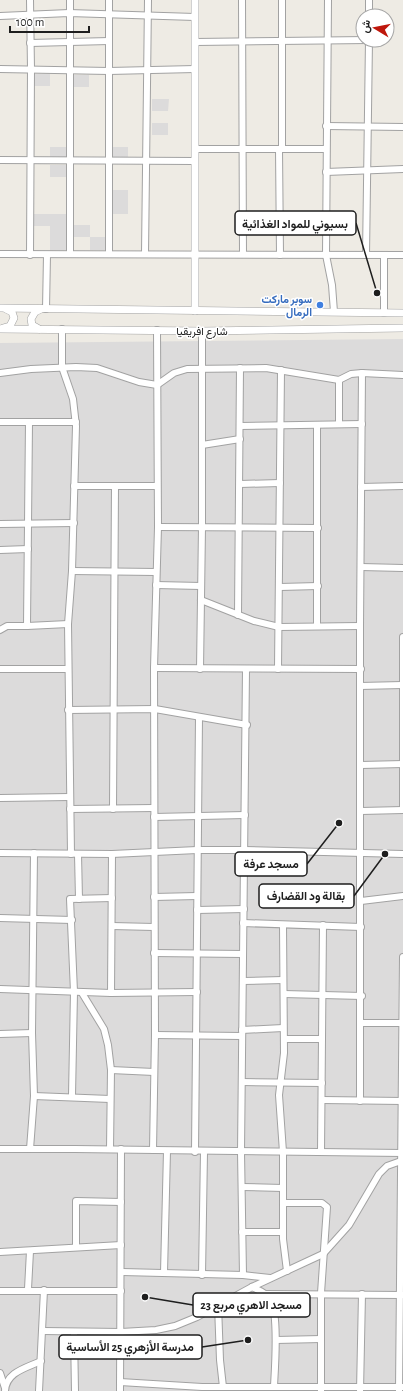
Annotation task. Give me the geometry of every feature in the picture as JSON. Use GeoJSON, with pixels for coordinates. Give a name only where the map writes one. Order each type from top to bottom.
{"type":"FeatureCollection","features":[{"type":"Feature","properties":{"kind":"street"},"geometry":{"type":"LineString","coordinates":[[30,0],[30,255]]}},
{"type":"Feature","properties":{"kind":"street"},"geometry":{"type":"LineString","coordinates":[[70,0],[70,254]]}},
{"type":"Feature","properties":{"kind":"street"},"geometry":{"type":"LineString","coordinates":[[109,0],[109,253]]}},
{"type":"Feature","properties":{"kind":"street"},"geometry":{"type":"LineString","coordinates":[[145,254],[148,0]]}},
{"type":"Feature","properties":{"kind":"street"},"geometry":{"type":"LineString","coordinates":[[195,0],[195,311]]}},
{"type":"Feature","properties":{"kind":"street"},"geometry":{"type":"LineString","coordinates":[[242,0],[243,254]]}},
{"type":"Feature","properties":{"kind":"street"},"geometry":{"type":"LineString","coordinates":[[280,255],[282,0]]}},
{"type":"Feature","properties":{"kind":"street"},"geometry":{"type":"LineString","coordinates":[[328,0],[326,256],[330,272],[334,312]]}},
{"type":"Feature","properties":{"kind":"street"},"geometry":{"type":"LineString","coordinates":[[0,16],[30,16],[69,13],[195,17]]}},
{"type":"Feature","properties":{"kind":"street"},"geometry":{"type":"LineString","coordinates":[[195,42],[355,40]]}},
{"type":"Feature","properties":{"kind":"street"},"geometry":{"type":"LineString","coordinates":[[30,43],[109,41]]}},
{"type":"Feature","properties":{"kind":"street"},"geometry":{"type":"LineString","coordinates":[[366,255],[369,48]]}},
{"type":"Feature","properties":{"kind":"street"},"geometry":{"type":"LineString","coordinates":[[0,68],[69,70],[195,69]]}},
{"type":"Feature","properties":{"kind":"street"},"geometry":{"type":"LineString","coordinates":[[326,126],[403,127]]}},
{"type":"Feature","properties":{"kind":"street"},"geometry":{"type":"LineString","coordinates":[[195,149],[326,149]]}},
{"type":"Feature","properties":{"kind":"street"},"geometry":{"type":"LineString","coordinates":[[0,160],[195,161]]}},
{"type":"Feature","properties":{"kind":"street"},"geometry":{"type":"LineString","coordinates":[[326,172],[403,169]]}},
{"type":"Feature","properties":{"kind":"street"},"geometry":{"type":"LineString","coordinates":[[0,254],[47,255],[109,253],[403,256]]}},
{"type":"Feature","properties":{"kind":"street"},"geometry":{"type":"LineString","coordinates":[[43,329],[34,327],[31,319],[35,312],[45,309],[47,255]]}},
{"type":"Feature","properties":{"kind":"street"},"geometry":{"type":"LineString","coordinates":[[384,256],[384,313]]}},
{"type":"Feature","properties":{"kind":"street"},"geometry":{"type":"LineString","coordinates":[[1,329],[10,326],[14,318],[10,310],[2,308]]}},
{"type":"Feature","properties":{"kind":"street","name":"شارع افريقيا"},"geometry":{"type":"LineString","coordinates":[[2,308],[403,314]]}},
{"type":"Feature","properties":{"kind":"street","name":"شارع افريقيا"},"geometry":{"type":"LineString","coordinates":[[1,329],[202,331],[403,328]]}},
{"type":"Feature","properties":{"kind":"street"},"geometry":{"type":"LineString","coordinates":[[62,329],[62,367],[73,399],[76,422],[74,523],[68,624],[71,854]]}},
{"type":"Feature","properties":{"kind":"street"},"geometry":{"type":"LineString","coordinates":[[153,1150],[155,1035],[154,668],[158,527],[157,330]]}},
{"type":"Feature","properties":{"kind":"street"},"geometry":{"type":"LineString","coordinates":[[200,669],[203,369],[202,331]]}},
{"type":"Feature","properties":{"kind":"street"},"geometry":{"type":"LineString","coordinates":[[0,373],[11,370],[62,367],[97,368],[139,382],[158,385],[174,373],[187,369],[266,368],[339,380],[351,374],[362,373],[403,375]]}},
{"type":"Feature","properties":{"kind":"street"},"geometry":{"type":"LineString","coordinates":[[238,615],[240,368]]}},
{"type":"Feature","properties":{"kind":"street"},"geometry":{"type":"LineString","coordinates":[[278,669],[281,370]]}},
{"type":"Feature","properties":{"kind":"street"},"geometry":{"type":"LineString","coordinates":[[360,1101],[362,996],[360,853],[360,626],[362,373]]}},
{"type":"Feature","properties":{"kind":"street"},"geometry":{"type":"LineString","coordinates":[[339,380],[339,424]]}},
{"type":"Feature","properties":{"kind":"street"},"geometry":{"type":"LineString","coordinates":[[0,422],[76,422]]}},
{"type":"Feature","properties":{"kind":"street"},"geometry":{"type":"LineString","coordinates":[[27,626],[29,422]]}},
{"type":"Feature","properties":{"kind":"street"},"geometry":{"type":"LineString","coordinates":[[240,426],[362,424]]}},
{"type":"Feature","properties":{"kind":"street"},"geometry":{"type":"LineString","coordinates":[[317,425],[318,626]]}},
{"type":"Feature","properties":{"kind":"street"},"geometry":{"type":"LineString","coordinates":[[202,445],[240,439]]}},
{"type":"Feature","properties":{"kind":"street"},"geometry":{"type":"LineString","coordinates":[[240,484],[280,483]]}},
{"type":"Feature","properties":{"kind":"street"},"geometry":{"type":"LineString","coordinates":[[74,486],[157,486]]}},
{"type":"Feature","properties":{"kind":"street"},"geometry":{"type":"LineString","coordinates":[[113,809],[113,572],[115,486]]}},
{"type":"Feature","properties":{"kind":"street"},"geometry":{"type":"LineString","coordinates":[[361,487],[403,486]]}},
{"type":"Feature","properties":{"kind":"street"},"geometry":{"type":"LineString","coordinates":[[0,524],[28,522],[74,523]]}},
{"type":"Feature","properties":{"kind":"street"},"geometry":{"type":"LineString","coordinates":[[158,527],[318,528]]}},
{"type":"Feature","properties":{"kind":"street"},"geometry":{"type":"LineString","coordinates":[[0,550],[28,549]]}},
{"type":"Feature","properties":{"kind":"street"},"geometry":{"type":"LineString","coordinates":[[361,567],[403,568]]}},
{"type":"Feature","properties":{"kind":"street"},"geometry":{"type":"LineString","coordinates":[[72,571],[156,572]]}},
{"type":"Feature","properties":{"kind":"street"},"geometry":{"type":"LineString","coordinates":[[156,584],[201,586]]}},
{"type":"Feature","properties":{"kind":"street"},"geometry":{"type":"LineString","coordinates":[[280,587],[318,586]]}},
{"type":"Feature","properties":{"kind":"street"},"geometry":{"type":"LineString","coordinates":[[201,600],[238,615],[279,627],[360,626]]}},
{"type":"Feature","properties":{"kind":"street"},"geometry":{"type":"LineString","coordinates":[[0,630],[7,626],[68,624]]}},
{"type":"Feature","properties":{"kind":"street"},"geometry":{"type":"LineString","coordinates":[[403,637],[403,806]]}},
{"type":"Feature","properties":{"kind":"street"},"geometry":{"type":"LineString","coordinates":[[154,668],[361,669]]}},
{"type":"Feature","properties":{"kind":"street"},"geometry":{"type":"LineString","coordinates":[[0,669],[68,669]]}},
{"type":"Feature","properties":{"kind":"street"},"geometry":{"type":"LineString","coordinates":[[243,1275],[241,1152],[242,981],[247,725],[246,669]]}},
{"type":"Feature","properties":{"kind":"street"},"geometry":{"type":"LineString","coordinates":[[360,686],[402,685]]}},
{"type":"Feature","properties":{"kind":"street"},"geometry":{"type":"LineString","coordinates":[[68,710],[113,708],[155,709],[247,725]]}},
{"type":"Feature","properties":{"kind":"street"},"geometry":{"type":"LineString","coordinates":[[195,1152],[199,717]]}},
{"type":"Feature","properties":{"kind":"street"},"geometry":{"type":"LineString","coordinates":[[361,765],[403,764]]}},
{"type":"Feature","properties":{"kind":"street"},"geometry":{"type":"LineString","coordinates":[[0,798],[70,797]]}},
{"type":"Feature","properties":{"kind":"street"},"geometry":{"type":"LineString","coordinates":[[70,809],[154,808]]}},
{"type":"Feature","properties":{"kind":"street"},"geometry":{"type":"LineString","coordinates":[[361,811],[403,810]]}},
{"type":"Feature","properties":{"kind":"street"},"geometry":{"type":"LineString","coordinates":[[154,817],[245,815]]}},
{"type":"Feature","properties":{"kind":"street"},"geometry":{"type":"LineString","coordinates":[[0,853],[112,854],[197,850],[244,850],[403,854]]}},
{"type":"Feature","properties":{"kind":"street"},"geometry":{"type":"LineString","coordinates":[[30,1149],[34,1096],[32,1033],[34,853]]}},
{"type":"Feature","properties":{"kind":"street"},"geometry":{"type":"LineString","coordinates":[[78,854],[79,899]]}},
{"type":"Feature","properties":{"kind":"street"},"geometry":{"type":"LineString","coordinates":[[111,993],[112,854]]}},
{"type":"Feature","properties":{"kind":"street"},"geometry":{"type":"LineString","coordinates":[[154,897],[197,896]]}},
{"type":"Feature","properties":{"kind":"street"},"geometry":{"type":"LineString","coordinates":[[361,901],[403,896]]}},
{"type":"Feature","properties":{"kind":"street"},"geometry":{"type":"LineString","coordinates":[[72,1096],[74,992],[70,899],[112,898]]}},
{"type":"Feature","properties":{"kind":"street"},"geometry":{"type":"LineString","coordinates":[[197,910],[244,909]]}},
{"type":"Feature","properties":{"kind":"street"},"geometry":{"type":"LineString","coordinates":[[0,918],[72,920]]}},
{"type":"Feature","properties":{"kind":"street"},"geometry":{"type":"LineString","coordinates":[[244,923],[361,927]]}},
{"type":"Feature","properties":{"kind":"street"},"geometry":{"type":"LineString","coordinates":[[283,925],[284,1039],[279,1083],[283,1152],[283,1232],[287,1271]]}},
{"type":"Feature","properties":{"kind":"street"},"geometry":{"type":"LineString","coordinates":[[321,1152],[323,925]]}},
{"type":"Feature","properties":{"kind":"street"},"geometry":{"type":"LineString","coordinates":[[112,926],[154,927]]}},
{"type":"Feature","properties":{"kind":"street"},"geometry":{"type":"LineString","coordinates":[[154,953],[243,954]]}},
{"type":"Feature","properties":{"kind":"street"},"geometry":{"type":"LineString","coordinates":[[120,1382],[202,1389],[274,1386],[282,1388],[401,1388],[403,957]]}},
{"type":"Feature","properties":{"kind":"street"},"geometry":{"type":"LineString","coordinates":[[242,981],[284,980]]}},
{"type":"Feature","properties":{"kind":"street"},"geometry":{"type":"LineString","coordinates":[[0,990],[111,993],[197,992]]}},
{"type":"Feature","properties":{"kind":"street"},"geometry":{"type":"LineString","coordinates":[[82,992],[107,1037],[110,1070],[110,1149]]}},
{"type":"Feature","properties":{"kind":"street"},"geometry":{"type":"LineString","coordinates":[[284,994],[362,996]]}},
{"type":"Feature","properties":{"kind":"street"},"geometry":{"type":"LineString","coordinates":[[361,1023],[402,1019]]}},
{"type":"Feature","properties":{"kind":"street"},"geometry":{"type":"LineString","coordinates":[[155,1035],[197,1036],[283,1028]]}},
{"type":"Feature","properties":{"kind":"street"},"geometry":{"type":"LineString","coordinates":[[0,1034],[32,1033]]}},
{"type":"Feature","properties":{"kind":"street"},"geometry":{"type":"LineString","coordinates":[[284,1039],[322,1039]]}},
{"type":"Feature","properties":{"kind":"street"},"geometry":{"type":"LineString","coordinates":[[110,1070],[154,1072]]}},
{"type":"Feature","properties":{"kind":"street"},"geometry":{"type":"LineString","coordinates":[[242,1082],[322,1083]]}},
{"type":"Feature","properties":{"kind":"street"},"geometry":{"type":"LineString","coordinates":[[34,1096],[72,1096],[110,1099]]}},
{"type":"Feature","properties":{"kind":"street"},"geometry":{"type":"LineString","coordinates":[[322,1100],[402,1101]]}},
{"type":"Feature","properties":{"kind":"street"},"geometry":{"type":"LineString","coordinates":[[0,1150],[121,1149],[195,1152],[321,1152],[402,1154]]}},
{"type":"Feature","properties":{"kind":"street"},"geometry":{"type":"LineString","coordinates":[[120,1391],[122,1272],[121,1149]]}},
{"type":"Feature","properties":{"kind":"street"},"geometry":{"type":"LineString","coordinates":[[164,1273],[166,1151]]}},
{"type":"Feature","properties":{"kind":"street"},"geometry":{"type":"LineString","coordinates":[[202,1275],[204,1152]]}},
{"type":"Feature","properties":{"kind":"street"},"geometry":{"type":"LineString","coordinates":[[43,1331],[121,1332],[156,1330],[175,1326],[270,1278],[323,1254],[349,1224],[379,1174],[387,1166],[401,1161]]}},
{"type":"Feature","properties":{"kind":"street"},"geometry":{"type":"LineString","coordinates":[[242,1187],[283,1188]]}},
{"type":"Feature","properties":{"kind":"street"},"geometry":{"type":"LineString","coordinates":[[76,1247],[76,1201],[121,1202]]}},
{"type":"Feature","properties":{"kind":"street"},"geometry":{"type":"LineString","coordinates":[[283,1203],[322,1203],[326,1205],[327,1208],[321,1293],[321,1388]]}},
{"type":"Feature","properties":{"kind":"street"},"geometry":{"type":"LineString","coordinates":[[242,1232],[283,1232]]}},
{"type":"Feature","properties":{"kind":"street"},"geometry":{"type":"LineString","coordinates":[[0,1252],[121,1245]]}},
{"type":"Feature","properties":{"kind":"street"},"geometry":{"type":"LineString","coordinates":[[28,1290],[30,1251]]}},
{"type":"Feature","properties":{"kind":"street"},"geometry":{"type":"LineString","coordinates":[[122,1272],[243,1275],[270,1278]]}},
{"type":"Feature","properties":{"kind":"street"},"geometry":{"type":"LineString","coordinates":[[252,1287],[266,1294],[321,1293],[401,1295]]}},
{"type":"Feature","properties":{"kind":"street"},"geometry":{"type":"LineString","coordinates":[[39,1391],[44,1290]]}},
{"type":"Feature","properties":{"kind":"street"},"geometry":{"type":"LineString","coordinates":[[0,1291],[121,1291]]}},
{"type":"Feature","properties":{"kind":"street"},"geometry":{"type":"LineString","coordinates":[[266,1294],[273,1305],[276,1340],[274,1386]]}},
{"type":"Feature","properties":{"kind":"street"},"geometry":{"type":"LineString","coordinates":[[360,1389],[362,1294]]}},
{"type":"Feature","properties":{"kind":"street"},"geometry":{"type":"LineString","coordinates":[[218,1305],[220,1360],[223,1387]]}},
{"type":"Feature","properties":{"kind":"street"},"geometry":{"type":"LineString","coordinates":[[74,1332],[75,1391]]}},
{"type":"Feature","properties":{"kind":"street"},"geometry":{"type":"LineString","coordinates":[[276,1340],[321,1339]]}},
{"type":"Feature","properties":{"kind":"street"},"geometry":{"type":"LineString","coordinates":[[5,1389],[7,1380],[12,1374],[41,1361]]}},
{"type":"Feature","properties":{"kind":"street"},"geometry":{"type":"LineString","coordinates":[[0,1373],[5,1389]]}},
{"type":"Feature","properties":{"kind":"shaded area"},"geometry":{"type":"Polygon","coordinates":[[[34,74],[50,74],[50,86],[34,86],[34,74]]]}},
{"type":"Feature","properties":{"kind":"shaded area"},"geometry":{"type":"Polygon","coordinates":[[[73,75],[89,75],[89,87],[73,87],[73,75]]]}},
{"type":"Feature","properties":{"kind":"shaded area"},"geometry":{"type":"Polygon","coordinates":[[[152,99],[169,99],[168,111],[152,111],[152,99]]]}},
{"type":"Feature","properties":{"kind":"shaded area"},"geometry":{"type":"Polygon","coordinates":[[[152,123],[168,123],[168,135],[152,135],[152,123]]]}},
{"type":"Feature","properties":{"kind":"shaded area"},"geometry":{"type":"Polygon","coordinates":[[[50,147],[66,147],[66,159],[50,159],[50,147]]]}},
{"type":"Feature","properties":{"kind":"shaded area"},"geometry":{"type":"Polygon","coordinates":[[[112,147],[128,147],[128,159],[112,159],[112,147]]]}},
{"type":"Feature","properties":{"kind":"shaded area"},"geometry":{"type":"Polygon","coordinates":[[[50,165],[66,165],[66,177],[50,177],[50,165]]]}},
{"type":"Feature","properties":{"kind":"shaded area"},"geometry":{"type":"Polygon","coordinates":[[[112,190],[128,190],[128,214],[112,214],[112,190]]]}},
{"type":"Feature","properties":{"kind":"shaded area"},"geometry":{"type":"Polygon","coordinates":[[[34,214],[66,214],[66,250],[50,250],[50,226],[34,226],[34,214]]]}},
{"type":"Feature","properties":{"kind":"shaded area"},"geometry":{"type":"Polygon","coordinates":[[[74,225],[90,225],[90,237],[74,237],[74,225]]]}},
{"type":"Feature","properties":{"kind":"shaded area"},"geometry":{"type":"Polygon","coordinates":[[[90,237],[106,237],[106,250],[90,250],[90,237]]]}},
{"type":"Feature","properties":{"kind":"shaded area"},"geometry":{"type":"Polygon","coordinates":[[[403,339],[403,1391],[0,1391],[0,343],[403,339]]]}},
{"type":"Feature","properties":{"kind":"place","name":"بسيوني للمواد الغذائية"},"geometry":{"type":"Point","coordinates":[377,293]}},
{"type":"Feature","properties":{"kind":"place","name":"سوبر ماركت الرمال"},"geometry":{"type":"Point","coordinates":[320,305]}},
{"type":"Feature","properties":{"kind":"place","name":"مسجد عرفة"},"geometry":{"type":"Point","coordinates":[339,823]}},
{"type":"Feature","properties":{"kind":"place","name":"بقالة ود القضارف"},"geometry":{"type":"Point","coordinates":[385,854]}},
{"type":"Feature","properties":{"kind":"place","name":"مسجد الاهري مربع 23"},"geometry":{"type":"Point","coordinates":[145,1297]}},
{"type":"Feature","properties":{"kind":"place","name":"مدرسة الأزهري 25 الأساسية"},"geometry":{"type":"Point","coordinates":[248,1340]}}]}
